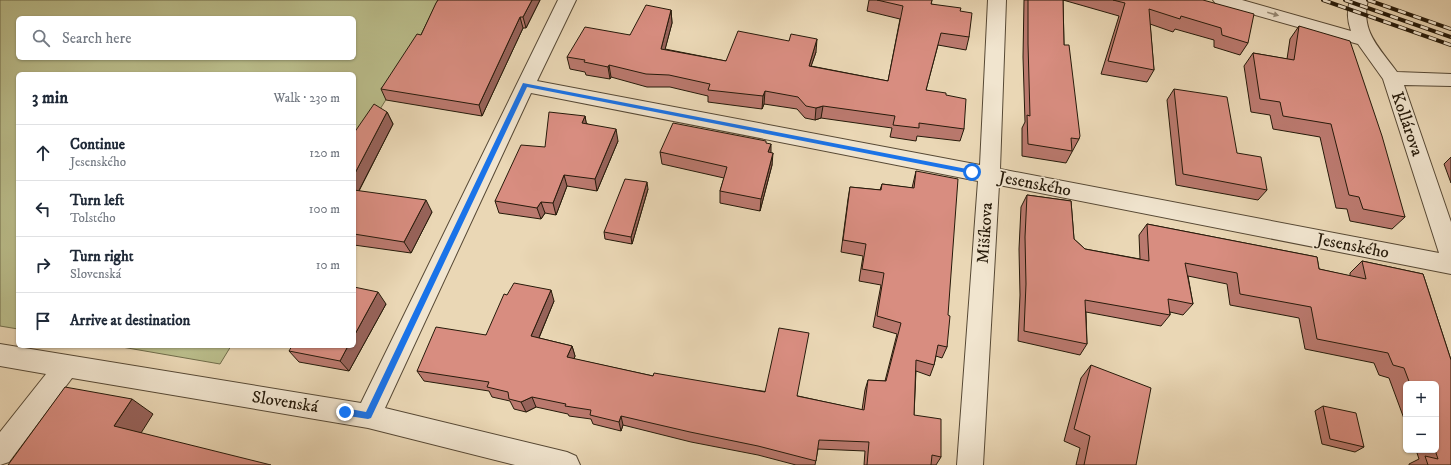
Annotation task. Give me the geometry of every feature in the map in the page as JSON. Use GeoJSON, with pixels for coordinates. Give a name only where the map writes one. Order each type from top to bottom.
{"type":"FeatureCollection","features":[{"type":"Feature","properties":{"kind":"street"},"geometry":{"type":"LineString","coordinates":[[368,416],[525,85],[567,0]]}},
{"type":"Feature","properties":{"kind":"street","name":"Mišíkova"},"geometry":{"type":"LineString","coordinates":[[970,465],[989,175],[997,0]]}},
{"type":"Feature","properties":{"kind":"street"},"geometry":{"type":"LineString","coordinates":[[1222,0],[1364,40]]}},
{"type":"Feature","properties":{"kind":"street","name":"Kollárova"},"geometry":{"type":"LineString","coordinates":[[1359,0],[1356,12],[1357,23],[1364,40],[1392,78],[1451,255]]}},
{"type":"Feature","properties":{"kind":"street"},"geometry":{"type":"LineString","coordinates":[[1392,78],[1451,80]]}},
{"type":"Feature","properties":{"kind":"street","name":"Jesenského"},"geometry":{"type":"LineString","coordinates":[[525,85],[1451,265]]}},
{"type":"Feature","properties":{"kind":"street","name":"Slovenská"},"geometry":{"type":"LineString","coordinates":[[0,355],[368,416],[567,465]]}},
{"type":"Feature","properties":{"kind":"street"},"geometry":{"type":"LineString","coordinates":[[0,453],[66,367]]}},
{"type":"Feature","properties":{"kind":"green space"},"geometry":{"type":"Polygon","coordinates":[[[0,0],[448,0],[356,148],[356,72],[16,72],[16,329],[0,326],[0,0]]]}},
{"type":"Feature","properties":{"kind":"green space"},"geometry":{"type":"Polygon","coordinates":[[[128,348],[230,348],[220,364],[128,348]]]}},
{"type":"Feature","properties":{"kind":"building"},"geometry":{"type":"Polygon","coordinates":[[[438,0],[532,0],[523,17],[520,17],[479,105],[381,89],[417,34],[421,35],[438,0]]]}},
{"type":"Feature","properties":{"kind":"building"},"geometry":{"type":"Polygon","coordinates":[[[877,0],[932,0],[931,4],[961,8],[960,11],[972,13],[969,37],[941,33],[926,90],[946,93],[946,95],[966,99],[964,129],[919,123],[919,128],[893,125],[895,116],[823,106],[816,108],[806,106],[798,97],[765,91],[763,96],[708,90],[710,84],[669,75],[646,74],[609,65],[608,67],[584,62],[585,60],[567,57],[585,27],[630,35],[646,5],[671,10],[661,49],[726,61],[738,31],[789,41],[791,34],[817,39],[809,66],[888,81],[903,6],[877,0]]]}},
{"type":"Feature","properties":{"kind":"building"},"geometry":{"type":"Polygon","coordinates":[[[1028,0],[1063,0],[1064,45],[1069,45],[1080,136],[1079,139],[1071,138],[1072,151],[1028,144],[1027,115],[1030,116],[1028,0]]]}},
{"type":"Feature","properties":{"kind":"building"},"geometry":{"type":"Polygon","coordinates":[[[1113,0],[1203,0],[1254,14],[1248,43],[1222,35],[1221,28],[1181,16],[1180,19],[1149,9],[1154,70],[1108,61],[1125,3],[1113,0]]]}},
{"type":"Feature","properties":{"kind":"building"},"geometry":{"type":"Polygon","coordinates":[[[1299,26],[1350,41],[1382,136],[1405,217],[1363,209],[1359,197],[1349,195],[1331,124],[1283,116],[1280,102],[1260,99],[1253,53],[1294,60],[1299,26]]]}},
{"type":"Feature","properties":{"kind":"building"},"geometry":{"type":"Polygon","coordinates":[[[1174,89],[1227,97],[1237,153],[1261,157],[1267,190],[1183,174],[1174,89]]]}},
{"type":"Feature","properties":{"kind":"building"},"geometry":{"type":"Polygon","coordinates":[[[374,104],[387,112],[356,171],[356,130],[374,104]]]}},
{"type":"Feature","properties":{"kind":"building"},"geometry":{"type":"Polygon","coordinates":[[[549,112],[585,116],[582,123],[616,129],[595,179],[564,175],[553,203],[541,202],[537,208],[495,201],[521,145],[545,147],[549,112]]]}},
{"type":"Feature","properties":{"kind":"building"},"geometry":{"type":"Polygon","coordinates":[[[673,123],[766,141],[766,143],[771,144],[768,152],[773,153],[761,199],[720,191],[727,167],[660,152],[673,123]]]}},
{"type":"Feature","properties":{"kind":"building"},"geometry":{"type":"Polygon","coordinates":[[[916,171],[958,179],[947,347],[938,345],[934,365],[916,360],[914,415],[941,419],[941,457],[932,455],[931,465],[867,465],[869,442],[819,440],[816,461],[758,446],[621,416],[619,422],[590,415],[591,410],[565,406],[566,404],[532,397],[521,402],[509,399],[508,392],[487,387],[489,382],[417,371],[436,327],[486,335],[504,294],[507,295],[514,283],[551,290],[531,336],[572,346],[567,357],[653,376],[654,373],[765,392],[779,328],[809,333],[797,396],[864,410],[868,380],[886,381],[901,323],[877,316],[884,273],[862,269],[866,244],[843,240],[850,187],[881,190],[882,184],[914,188],[916,171]]]}},
{"type":"Feature","properties":{"kind":"building"},"geometry":{"type":"Polygon","coordinates":[[[625,179],[647,182],[631,237],[604,232],[625,179]]]}},
{"type":"Feature","properties":{"kind":"building"},"geometry":{"type":"Polygon","coordinates":[[[356,190],[426,200],[404,242],[356,234],[356,190]]]}},
{"type":"Feature","properties":{"kind":"building"},"geometry":{"type":"Polygon","coordinates":[[[1027,195],[1071,201],[1074,239],[1085,249],[1149,261],[1147,224],[1317,257],[1319,269],[1366,279],[1362,261],[1423,274],[1451,360],[1451,465],[1428,465],[1425,456],[1438,459],[1436,453],[1439,453],[1439,381],[1409,381],[1404,368],[1393,365],[1388,353],[1317,339],[1311,307],[1240,294],[1237,273],[1185,263],[1193,304],[1168,299],[1170,315],[1085,300],[1087,344],[1024,331],[1026,284],[1025,237],[1027,195]]]}},
{"type":"Feature","properties":{"kind":"building"},"geometry":{"type":"Polygon","coordinates":[[[356,287],[378,292],[356,332],[356,287]]]}},
{"type":"Feature","properties":{"kind":"building"},"geometry":{"type":"Polygon","coordinates":[[[291,348],[347,348],[340,361],[289,351],[291,348]]]}},
{"type":"Feature","properties":{"kind":"building"},"geometry":{"type":"Polygon","coordinates":[[[1091,365],[1151,388],[1136,465],[1084,465],[1090,436],[1074,429],[1091,365]]]}},
{"type":"Feature","properties":{"kind":"building"},"geometry":{"type":"Polygon","coordinates":[[[65,387],[132,399],[114,426],[271,465],[8,465],[65,387]]]}},
{"type":"Feature","properties":{"kind":"building"},"geometry":{"type":"Polygon","coordinates":[[[1323,406],[1356,413],[1364,447],[1330,439],[1323,406]]]}},
{"type":"Feature","properties":{"kind":"railway"},"geometry":{"type":"LineString","coordinates":[[1323,0],[1451,45]]}},
{"type":"Feature","properties":{"kind":"railway"},"geometry":{"type":"LineString","coordinates":[[1345,0],[1451,37]]}},
{"type":"Feature","properties":{"kind":"railway"},"geometry":{"type":"LineString","coordinates":[[1368,0],[1451,29]]}},
{"type":"Feature","properties":{"kind":"route"},"geometry":{"type":"LineString","coordinates":[[345,412],[368,416],[525,85],[972,172]]}}]}
